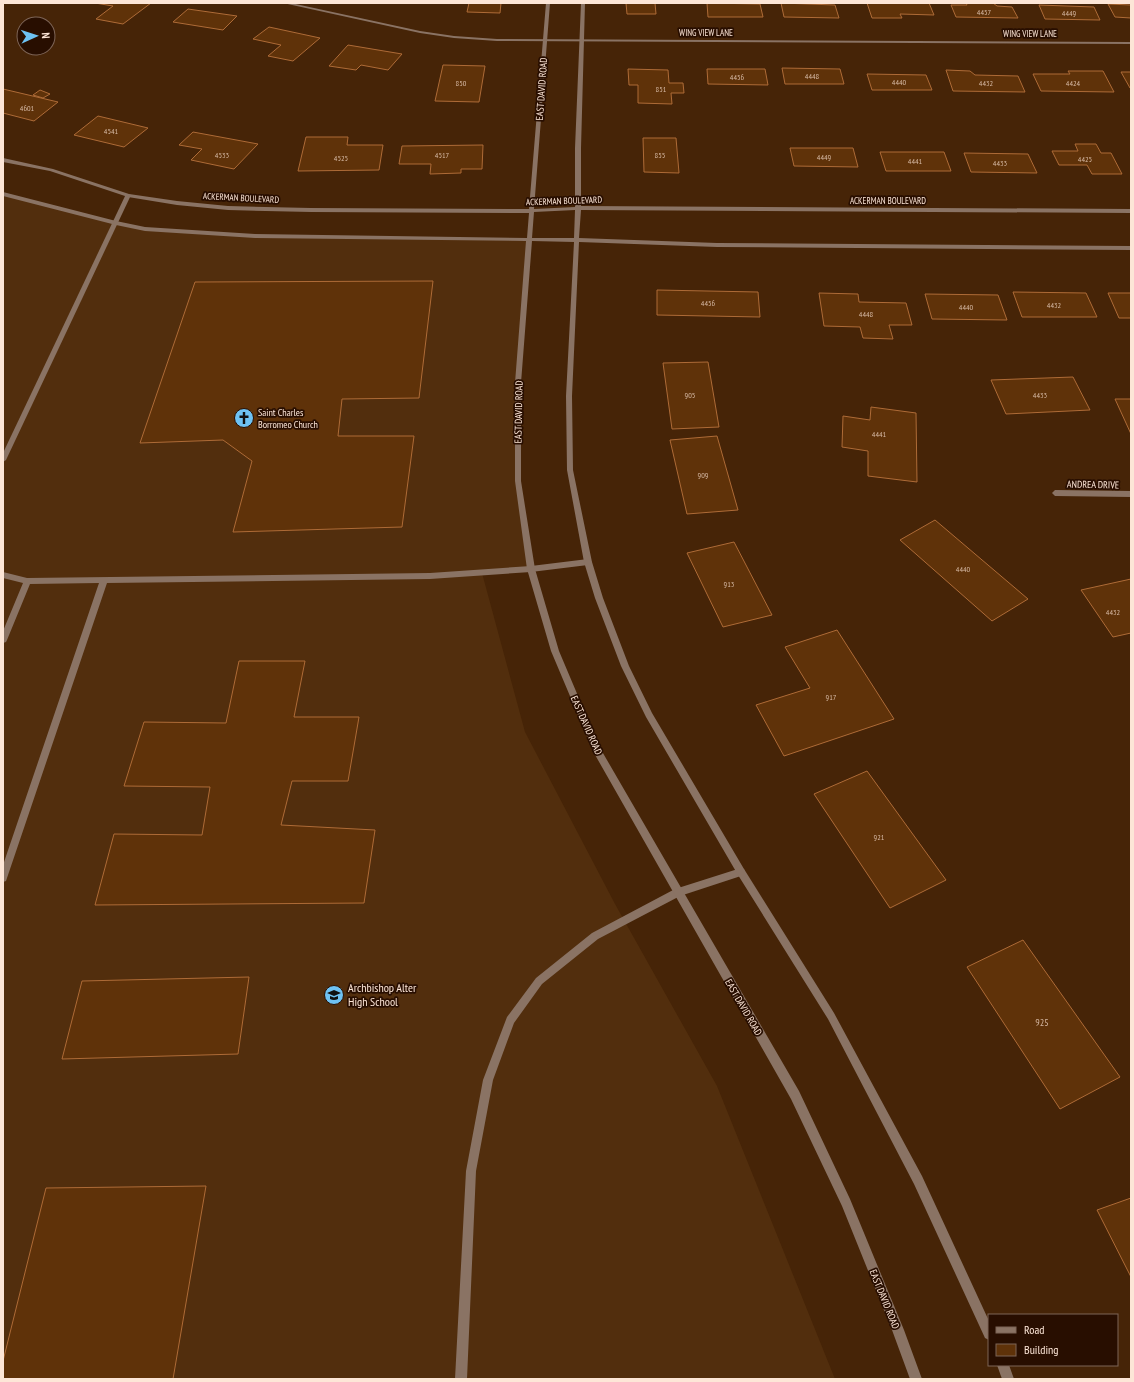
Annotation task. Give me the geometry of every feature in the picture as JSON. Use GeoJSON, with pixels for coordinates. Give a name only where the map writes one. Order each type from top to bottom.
{"type":"FeatureCollection","features":[{"type":"Feature","properties":{"kind":"street","name":"WING VIEW LANE"},"geometry":{"type":"LineString","coordinates":[[285,3],[427,33],[454,37],[497,40],[1131,43]]}},
{"type":"Feature","properties":{"kind":"street","name":"EAST DAVID ROAD"},"geometry":{"type":"LineString","coordinates":[[548,3],[518,383],[518,481],[531,569],[555,651],[597,750],[798,1103],[846,1203],[898,1330],[916,1379]]}},
{"type":"Feature","properties":{"kind":"street"},"geometry":{"type":"LineString","coordinates":[[583,3],[578,208],[569,396],[570,470],[588,562],[599,598],[625,666],[646,708],[741,872],[831,1016],[918,1180],[988,1332]]}},
{"type":"Feature","properties":{"kind":"street","name":"ACKERMAN BOULEVARD"},"geometry":{"type":"LineString","coordinates":[[3,160],[51,170],[128,195],[178,203],[228,208],[531,212],[578,208],[1131,211]]}},
{"type":"Feature","properties":{"kind":"street"},"geometry":{"type":"LineString","coordinates":[[3,194],[145,229],[256,236],[576,240],[718,245],[1131,248]]}},
{"type":"Feature","properties":{"kind":"street"},"geometry":{"type":"LineString","coordinates":[[3,460],[128,195]]}},
{"type":"Feature","properties":{"kind":"street","name":"ANDREA DRIVE"},"geometry":{"type":"LineString","coordinates":[[1055,493],[1131,494]]}},
{"type":"Feature","properties":{"kind":"street"},"geometry":{"type":"LineString","coordinates":[[3,575],[27,581],[430,576],[531,569],[588,562]]}},
{"type":"Feature","properties":{"kind":"street"},"geometry":{"type":"LineString","coordinates":[[3,878],[104,580]]}},
{"type":"Feature","properties":{"kind":"street"},"geometry":{"type":"LineString","coordinates":[[3,640],[27,581]]}},
{"type":"Feature","properties":{"kind":"street"},"geometry":{"type":"LineString","coordinates":[[462,1379],[470,1171],[488,1080],[510,1020],[539,981],[596,936],[678,892],[741,872]]}},
{"type":"Feature","properties":{"kind":"street"},"geometry":{"type":"LineString","coordinates":[[1003,1366],[1008,1379]]}},
{"type":"Feature","properties":{"kind":"shaded area","name":"Archbishop Alter High School"},"geometry":{"type":"Polygon","coordinates":[[[3,194],[145,229],[255,236],[529,240],[518,383],[518,481],[531,569],[482,573],[525,732],[615,904],[717,1086],[835,1379],[3,1379],[3,194]]]}},
{"type":"Feature","properties":{"kind":"building"},"geometry":{"type":"Polygon","coordinates":[[[95,3],[151,3],[123,24],[96,19],[113,6],[95,3]]]}},
{"type":"Feature","properties":{"kind":"building"},"geometry":{"type":"Polygon","coordinates":[[[469,3],[501,3],[500,13],[467,12],[469,3]]]}},
{"type":"Feature","properties":{"kind":"building"},"geometry":{"type":"Polygon","coordinates":[[[626,3],[655,3],[656,14],[627,14],[626,3]]]}},
{"type":"Feature","properties":{"kind":"building"},"geometry":{"type":"Polygon","coordinates":[[[707,3],[760,4],[763,17],[708,17],[707,3]]]}},
{"type":"Feature","properties":{"kind":"building"},"geometry":{"type":"Polygon","coordinates":[[[781,3],[835,5],[839,18],[784,17],[781,3]]]}},
{"type":"Feature","properties":{"kind":"building"},"geometry":{"type":"Polygon","coordinates":[[[867,3],[929,3],[934,15],[900,14],[902,18],[872,18],[867,3]]]}},
{"type":"Feature","properties":{"kind":"building"},"geometry":{"type":"Polygon","coordinates":[[[966,3],[993,3],[997,6],[1012,7],[1018,18],[956,17],[951,5],[967,5],[966,3]]]}},
{"type":"Feature","properties":{"kind":"building"},"geometry":{"type":"Polygon","coordinates":[[[1108,4],[1131,5],[1131,18],[1115,17],[1108,4]]]}},
{"type":"Feature","properties":{"kind":"building"},"geometry":{"type":"Polygon","coordinates":[[[1039,5],[1094,7],[1100,20],[1045,19],[1039,5]]]}},
{"type":"Feature","properties":{"kind":"building"},"geometry":{"type":"Polygon","coordinates":[[[188,9],[237,16],[223,30],[173,22],[188,9]]]}},
{"type":"Feature","properties":{"kind":"building"},"geometry":{"type":"Polygon","coordinates":[[[269,27],[320,38],[293,61],[268,56],[281,45],[253,39],[269,27]]]}},
{"type":"Feature","properties":{"kind":"building"},"geometry":{"type":"Polygon","coordinates":[[[348,45],[402,54],[388,70],[361,65],[356,70],[329,66],[348,45]]]}},
{"type":"Feature","properties":{"kind":"building"},"geometry":{"type":"Polygon","coordinates":[[[443,65],[485,66],[479,102],[435,101],[443,65]]]}},
{"type":"Feature","properties":{"kind":"building"},"geometry":{"type":"Polygon","coordinates":[[[782,68],[840,69],[844,84],[785,84],[782,68]]]}},
{"type":"Feature","properties":{"kind":"building"},"geometry":{"type":"Polygon","coordinates":[[[628,69],[668,70],[669,83],[683,83],[684,93],[671,93],[672,104],[638,103],[638,85],[629,85],[628,69]]]}},
{"type":"Feature","properties":{"kind":"building"},"geometry":{"type":"Polygon","coordinates":[[[707,69],[765,69],[768,85],[708,84],[707,69]]]}},
{"type":"Feature","properties":{"kind":"building"},"geometry":{"type":"Polygon","coordinates":[[[946,70],[970,71],[975,75],[1018,76],[1025,92],[953,91],[946,70]]]}},
{"type":"Feature","properties":{"kind":"building"},"geometry":{"type":"Polygon","coordinates":[[[1068,71],[1103,71],[1114,92],[1041,91],[1033,74],[1070,74],[1068,71]]]}},
{"type":"Feature","properties":{"kind":"building"},"geometry":{"type":"Polygon","coordinates":[[[1121,72],[1131,72],[1131,88],[1130,88],[1121,72]]]}},
{"type":"Feature","properties":{"kind":"building"},"geometry":{"type":"Polygon","coordinates":[[[867,74],[926,75],[932,90],[872,90],[867,74]]]}},
{"type":"Feature","properties":{"kind":"building"},"geometry":{"type":"Polygon","coordinates":[[[3,89],[58,102],[34,121],[3,113],[3,89]]]}},
{"type":"Feature","properties":{"kind":"building"},"geometry":{"type":"Polygon","coordinates":[[[40,90],[50,94],[43,98],[33,95],[40,90]]]}},
{"type":"Feature","properties":{"kind":"building"},"geometry":{"type":"Polygon","coordinates":[[[98,116],[148,128],[124,147],[74,135],[98,116]]]}},
{"type":"Feature","properties":{"kind":"building"},"geometry":{"type":"Polygon","coordinates":[[[193,132],[258,144],[234,169],[191,160],[202,149],[179,145],[193,132]]]}},
{"type":"Feature","properties":{"kind":"building"},"geometry":{"type":"Polygon","coordinates":[[[306,137],[348,137],[347,145],[383,145],[379,170],[298,171],[306,137]]]}},
{"type":"Feature","properties":{"kind":"building"},"geometry":{"type":"Polygon","coordinates":[[[643,138],[676,138],[679,173],[644,172],[643,138]]]}},
{"type":"Feature","properties":{"kind":"building"},"geometry":{"type":"Polygon","coordinates":[[[1075,144],[1096,144],[1101,153],[1111,153],[1122,174],[1092,174],[1087,165],[1059,165],[1052,151],[1078,151],[1075,144]]]}},
{"type":"Feature","properties":{"kind":"building"},"geometry":{"type":"Polygon","coordinates":[[[483,145],[482,169],[461,169],[461,173],[430,174],[431,164],[399,164],[402,146],[483,145]]]}},
{"type":"Feature","properties":{"kind":"building"},"geometry":{"type":"Polygon","coordinates":[[[790,148],[853,148],[858,167],[794,166],[790,148]]]}},
{"type":"Feature","properties":{"kind":"building"},"geometry":{"type":"Polygon","coordinates":[[[880,152],[944,152],[951,171],[886,171],[880,152]]]}},
{"type":"Feature","properties":{"kind":"building"},"geometry":{"type":"Polygon","coordinates":[[[964,153],[1028,154],[1037,173],[971,172],[964,153]]]}},
{"type":"Feature","properties":{"kind":"building","name":"Saint Charles Borromeo Church"},"geometry":{"type":"Polygon","coordinates":[[[433,281],[419,398],[342,399],[338,436],[414,436],[402,527],[233,532],[252,461],[223,440],[140,443],[195,282],[433,281]]]}},
{"type":"Feature","properties":{"kind":"building"},"geometry":{"type":"Polygon","coordinates":[[[657,290],[758,292],[760,317],[657,315],[657,290]]]}},
{"type":"Feature","properties":{"kind":"building"},"geometry":{"type":"Polygon","coordinates":[[[1013,292],[1086,293],[1097,317],[1022,317],[1013,292]]]}},
{"type":"Feature","properties":{"kind":"building"},"geometry":{"type":"Polygon","coordinates":[[[819,293],[858,294],[859,302],[906,303],[912,325],[889,325],[893,339],[863,338],[860,327],[824,326],[819,293]]]}},
{"type":"Feature","properties":{"kind":"building"},"geometry":{"type":"Polygon","coordinates":[[[1108,293],[1131,293],[1131,318],[1119,318],[1108,293]]]}},
{"type":"Feature","properties":{"kind":"building"},"geometry":{"type":"Polygon","coordinates":[[[925,294],[998,295],[1007,320],[932,319],[925,294]]]}},
{"type":"Feature","properties":{"kind":"building"},"geometry":{"type":"Polygon","coordinates":[[[708,362],[719,427],[672,429],[663,363],[708,362]]]}},
{"type":"Feature","properties":{"kind":"building"},"geometry":{"type":"Polygon","coordinates":[[[1073,377],[1090,410],[1006,414],[991,380],[1073,377]]]}},
{"type":"Feature","properties":{"kind":"building"},"geometry":{"type":"Polygon","coordinates":[[[1115,399],[1131,399],[1131,434],[1115,399]]]}},
{"type":"Feature","properties":{"kind":"building"},"geometry":{"type":"Polygon","coordinates":[[[871,407],[916,413],[917,482],[868,476],[868,451],[842,447],[843,416],[870,420],[871,407]]]}},
{"type":"Feature","properties":{"kind":"building"},"geometry":{"type":"Polygon","coordinates":[[[717,436],[738,510],[687,514],[670,440],[717,436]]]}},
{"type":"Feature","properties":{"kind":"building"},"geometry":{"type":"Polygon","coordinates":[[[935,520],[1028,599],[992,621],[900,540],[935,520]]]}},
{"type":"Feature","properties":{"kind":"building"},"geometry":{"type":"Polygon","coordinates":[[[734,542],[772,615],[723,627],[687,553],[734,542]]]}},
{"type":"Feature","properties":{"kind":"building"},"geometry":{"type":"Polygon","coordinates":[[[1131,579],[1131,633],[1113,637],[1081,590],[1131,579]]]}},
{"type":"Feature","properties":{"kind":"building"},"geometry":{"type":"Polygon","coordinates":[[[837,630],[894,719],[784,756],[756,705],[810,688],[785,647],[837,630]]]}},
{"type":"Feature","properties":{"kind":"building"},"geometry":{"type":"Polygon","coordinates":[[[239,661],[305,661],[294,717],[359,717],[348,781],[292,781],[281,825],[375,830],[364,903],[95,905],[114,834],[202,835],[210,787],[124,786],[144,722],[226,723],[239,661]]]}},
{"type":"Feature","properties":{"kind":"building"},"geometry":{"type":"Polygon","coordinates":[[[867,771],[946,880],[890,908],[814,794],[867,771]]]}},
{"type":"Feature","properties":{"kind":"building"},"geometry":{"type":"Polygon","coordinates":[[[1023,940],[1120,1077],[1060,1109],[967,967],[1023,940]]]}},
{"type":"Feature","properties":{"kind":"building"},"geometry":{"type":"Polygon","coordinates":[[[249,977],[238,1054],[62,1059],[82,981],[249,977]]]}},
{"type":"Feature","properties":{"kind":"building"},"geometry":{"type":"Polygon","coordinates":[[[206,1186],[173,1379],[3,1379],[3,1361],[46,1188],[206,1186]]]}},
{"type":"Feature","properties":{"kind":"building"},"geometry":{"type":"Polygon","coordinates":[[[1131,1198],[1131,1277],[1097,1210],[1131,1198]]]}},
{"type":"Feature","properties":{"kind":"place","name":"Saint Charles Borromeo Church"},"geometry":{"type":"Point","coordinates":[244,418]}},
{"type":"Feature","properties":{"kind":"place","name":"Archbishop Alter High School"},"geometry":{"type":"Point","coordinates":[334,995]}}]}
